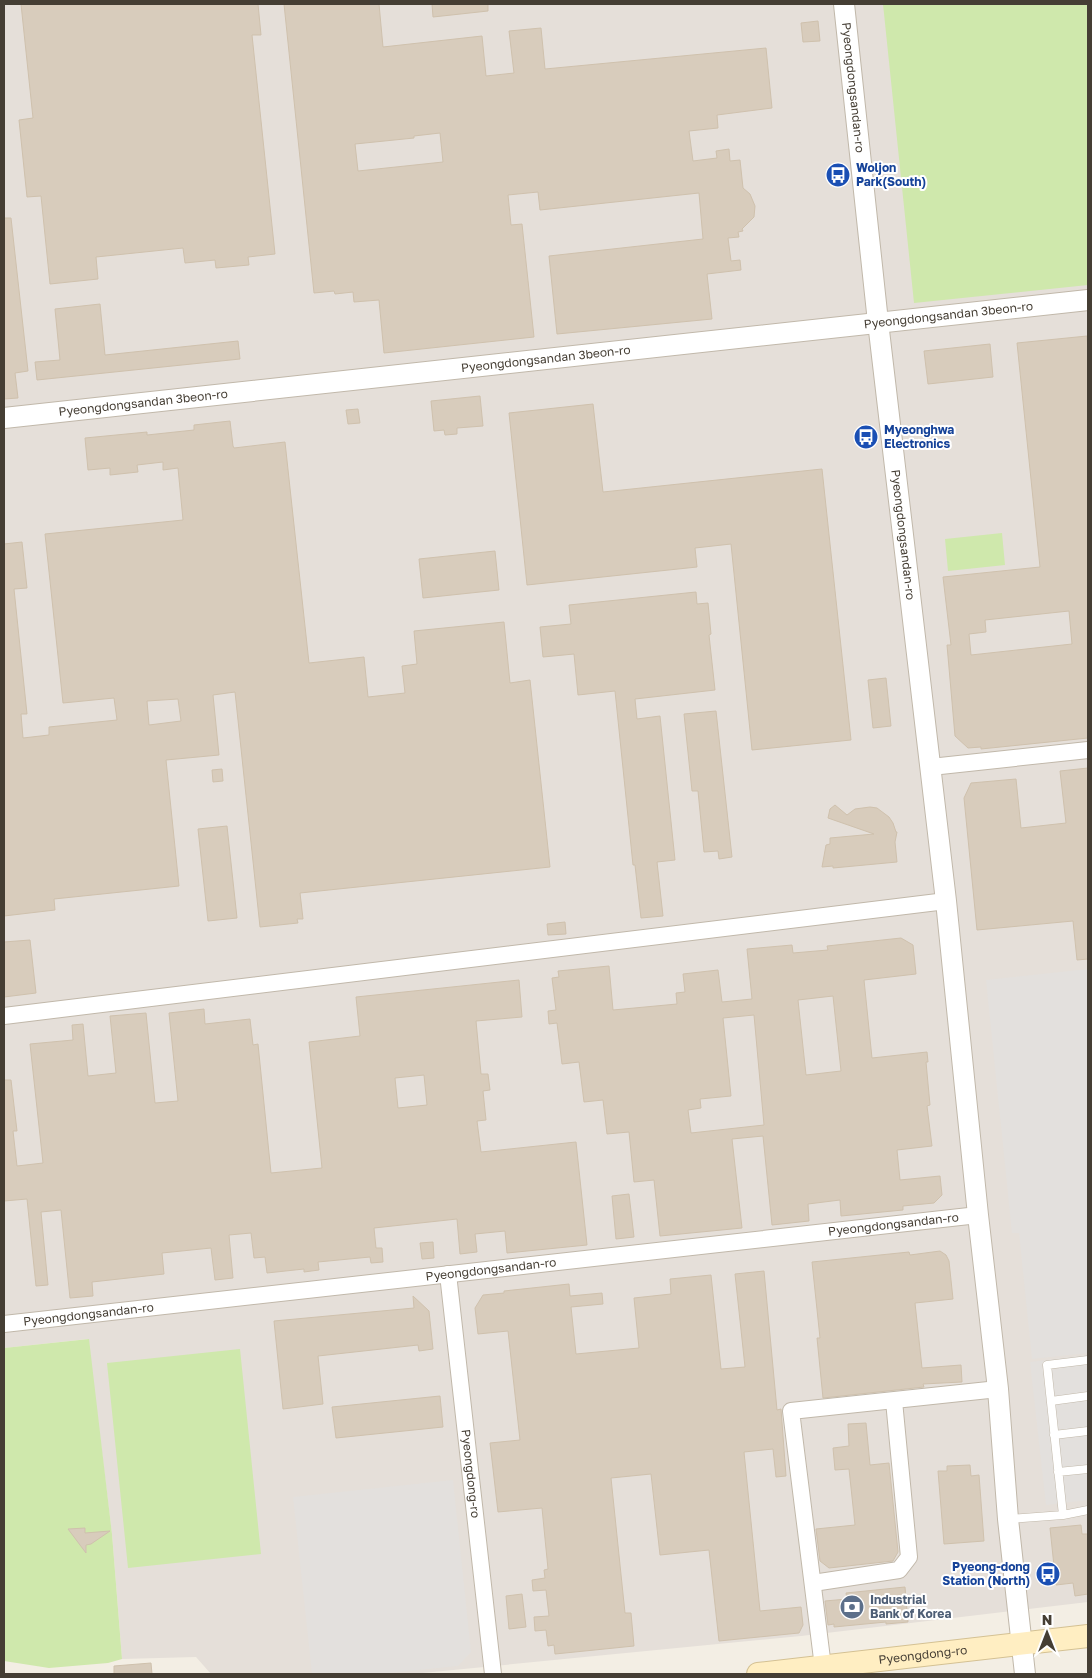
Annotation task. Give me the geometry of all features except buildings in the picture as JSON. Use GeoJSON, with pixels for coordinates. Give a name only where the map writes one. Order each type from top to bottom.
{"type":"FeatureCollection","features":[{"type":"Feature","properties":{"kind":"main road","name":"Pyeongdong-ro"},"geometry":{"type":"LineString","coordinates":[[758,1674],[1088,1636]]}},
{"type":"Feature","properties":{"kind":"street","name":"Pyeongdongsandan-ro"},"geometry":{"type":"LineString","coordinates":[[844,4],[878,322],[946,901],[998,1389],[1008,1519],[1025,1674]]}},
{"type":"Feature","properties":{"kind":"street","name":"Pyeongdongsandan 3beon-ro"},"geometry":{"type":"LineString","coordinates":[[4,418],[1088,300]]}},
{"type":"Feature","properties":{"kind":"street"},"geometry":{"type":"LineString","coordinates":[[931,767],[1088,750]]}},
{"type":"Feature","properties":{"kind":"street"},"geometry":{"type":"LineString","coordinates":[[4,1016],[946,901]]}},
{"type":"Feature","properties":{"kind":"street","name":"Pyeongdongsandan-ro"},"geometry":{"type":"LineString","coordinates":[[4,1324],[978,1215]]}},
{"type":"Feature","properties":{"kind":"street","name":"Pyeongdong-ro"},"geometry":{"type":"LineString","coordinates":[[448,1274],[494,1674]]}},
{"type":"Feature","properties":{"kind":"street"},"geometry":{"type":"LineString","coordinates":[[823,1667],[791,1411],[998,1389]]}},
{"type":"Feature","properties":{"kind":"street"},"geometry":{"type":"LineString","coordinates":[[813,1582],[899,1570],[909,1557],[894,1401]]}},
{"type":"Feature","properties":{"kind":"lane"},"geometry":{"type":"LineString","coordinates":[[1063,1514],[1047,1365],[1088,1360]]}},
{"type":"Feature","properties":{"kind":"lane"},"geometry":{"type":"LineString","coordinates":[[1050,1400],[1088,1396]]}},
{"type":"Feature","properties":{"kind":"lane"},"geometry":{"type":"LineString","coordinates":[[1054,1435],[1088,1431]]}},
{"type":"Feature","properties":{"kind":"lane"},"geometry":{"type":"LineString","coordinates":[[1058,1472],[1088,1469]]}},
{"type":"Feature","properties":{"kind":"lane"},"geometry":{"type":"LineString","coordinates":[[1008,1519],[1088,1510]]}},
{"type":"Feature","properties":{"kind":"shaded area"},"geometry":{"type":"Polygon","coordinates":[[[4,4],[1088,4],[1088,1602],[801,1636],[412,1674],[211,1674],[196,1657],[122,1659],[112,1534],[88,1339],[4,1348],[4,4]]]}},
{"type":"Feature","properties":{"kind":"shaded area"},"geometry":{"type":"Polygon","coordinates":[[[1088,969],[1088,1353],[1032,1359],[1019,1233],[1012,1233],[986,980],[1088,969]]]}},
{"type":"Feature","properties":{"kind":"shaded area"},"geometry":{"type":"Polygon","coordinates":[[[1088,1355],[1088,1500],[1046,1505],[1030,1362],[1088,1355]]]}},
{"type":"Feature","properties":{"kind":"shaded area"},"geometry":{"type":"Polygon","coordinates":[[[453,1480],[471,1652],[458,1666],[380,1674],[312,1674],[293,1497],[453,1480]]]}},
{"type":"Feature","properties":{"kind":"green space"},"geometry":{"type":"Polygon","coordinates":[[[883,4],[1088,4],[1088,285],[914,303],[883,4]]]}},
{"type":"Feature","properties":{"kind":"green space"},"geometry":{"type":"Polygon","coordinates":[[[1002,533],[1005,565],[948,571],[945,539],[1002,533]]]}},
{"type":"Feature","properties":{"kind":"green space"},"geometry":{"type":"Polygon","coordinates":[[[89,1339],[112,1534],[122,1659],[108,1663],[49,1668],[4,1661],[4,1348],[89,1339]]]}},
{"type":"Feature","properties":{"kind":"green space"},"geometry":{"type":"Polygon","coordinates":[[[240,1349],[261,1554],[128,1568],[107,1363],[240,1349]]]}},
{"type":"Feature","properties":{"kind":"place","name":"Woljon Park(South)"},"geometry":{"type":"Point","coordinates":[838,175]}},
{"type":"Feature","properties":{"kind":"place","name":"Myeonghwa Electronics"},"geometry":{"type":"Point","coordinates":[866,437]}},
{"type":"Feature","properties":{"kind":"place","name":"Pyeong-dong Station (North)"},"geometry":{"type":"Point","coordinates":[1048,1574]}},
{"type":"Feature","properties":{"kind":"place","name":"Industrial Bank of Korea"},"geometry":{"type":"Point","coordinates":[852,1607]}}]}
